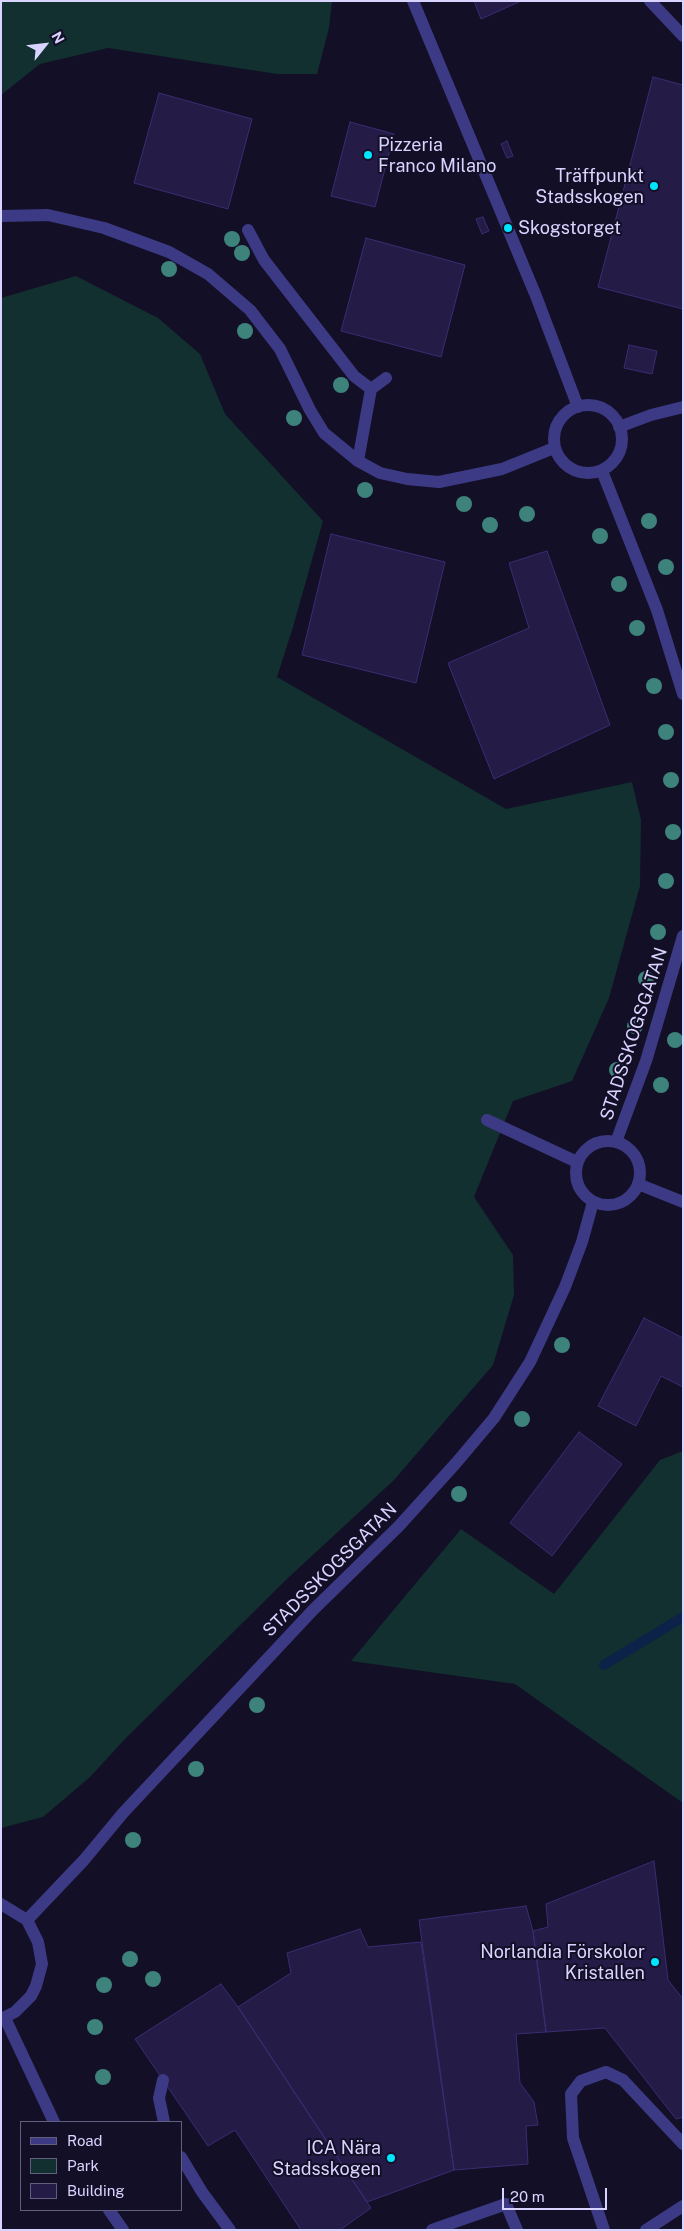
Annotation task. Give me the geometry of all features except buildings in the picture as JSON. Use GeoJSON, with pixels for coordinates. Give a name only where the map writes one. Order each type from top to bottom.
{"type":"FeatureCollection","features":[{"type":"Feature","properties":{"kind":"street"},"geometry":{"type":"LineString","coordinates":[[413,1],[536,296],[578,407]]}},
{"type":"Feature","properties":{"kind":"street"},"geometry":{"type":"LineString","coordinates":[[650,1],[683,36]]}},
{"type":"Feature","properties":{"kind":"street"},"geometry":{"type":"LineString","coordinates":[[1,216],[48,215],[104,228],[169,252],[208,274],[250,310],[280,349],[310,410],[324,433],[358,461],[380,473],[407,479],[439,482],[502,469],[554,448]]}},
{"type":"Feature","properties":{"kind":"street"},"geometry":{"type":"LineString","coordinates":[[248,230],[264,260],[354,376],[371,389]]}},
{"type":"Feature","properties":{"kind":"street"},"geometry":{"type":"LineString","coordinates":[[358,461],[371,389],[386,378]]}},
{"type":"Feature","properties":{"kind":"street"},"geometry":{"type":"LineString","coordinates":[[592,405],[605,410],[611,414],[619,426],[622,438],[620,451],[613,463],[602,471],[583,474],[570,469],[560,460],[554,448],[554,434],[558,422],[567,412],[578,407],[592,405]]}},
{"type":"Feature","properties":{"kind":"street"},"geometry":{"type":"LineString","coordinates":[[619,426],[632,420],[683,407]]}},
{"type":"Feature","properties":{"kind":"street"},"geometry":{"type":"LineString","coordinates":[[602,471],[657,610],[683,694]]}},
{"type":"Feature","properties":{"kind":"street","name":"STADSSKOGSGATAN"},"geometry":{"type":"LineString","coordinates":[[616,1142],[646,1061],[683,936]]}},
{"type":"Feature","properties":{"kind":"street"},"geometry":{"type":"LineString","coordinates":[[487,1120],[577,1162],[577,1185],[583,1195],[593,1202],[604,1206],[616,1204],[632,1195],[638,1184],[683,1202]]}},
{"type":"Feature","properties":{"kind":"street","name":"STADSSKOGSGATAN"},"geometry":{"type":"LineString","coordinates":[[577,1162],[593,1144],[605,1141],[616,1142],[627,1148],[638,1161],[640,1173],[638,1184]]}},
{"type":"Feature","properties":{"kind":"street","name":"STADSSKOGSGATAN"},"geometry":{"type":"LineString","coordinates":[[27,1920],[84,1860],[123,1813],[313,1610],[399,1526],[494,1418],[530,1362],[564,1288],[582,1242],[593,1202]]}},
{"type":"Feature","properties":{"kind":"street"},"geometry":{"type":"LineString","coordinates":[[1,1904],[27,1920],[38,1942],[41,1953],[40,1976],[31,1996],[24,2005],[3,2019],[54,2121]]}},
{"type":"Feature","properties":{"kind":"street"},"geometry":{"type":"LineString","coordinates":[[604,2230],[573,2138],[571,2094],[581,2081],[606,2072],[623,2080],[683,2144]]}},
{"type":"Feature","properties":{"kind":"street"},"geometry":{"type":"LineString","coordinates":[[163,2080],[159,2098],[164,2121]]}},
{"type":"Feature","properties":{"kind":"street"},"geometry":{"type":"LineString","coordinates":[[182,2159],[202,2192],[230,2230]]}},
{"type":"Feature","properties":{"kind":"street"},"geometry":{"type":"LineString","coordinates":[[432,2230],[506,2204],[517,2230]]}},
{"type":"Feature","properties":{"kind":"street"},"geometry":{"type":"LineString","coordinates":[[646,2230],[683,2206]]}},
{"type":"Feature","properties":{"kind":"street"},"geometry":{"type":"LineString","coordinates":[[110,2211],[123,2230]]}},
{"type":"Feature","properties":{"kind":"green space"},"geometry":{"type":"Polygon","coordinates":[[[1,1],[332,1],[329,28],[317,74],[277,74],[108,48],[40,64],[1,95],[1,1]]]}},
{"type":"Feature","properties":{"kind":"green space"},"geometry":{"type":"Polygon","coordinates":[[[76,276],[158,318],[200,354],[225,414],[323,521],[277,677],[506,809],[632,782],[641,820],[640,886],[609,998],[572,1081],[513,1101],[474,1197],[513,1255],[514,1295],[493,1365],[394,1480],[289,1577],[125,1739],[90,1777],[43,1817],[1,1828],[1,298],[76,276]]]}},
{"type":"Feature","properties":{"kind":"green space"},"geometry":{"type":"Polygon","coordinates":[[[683,1451],[683,1803],[515,1684],[351,1661],[461,1529],[554,1594],[660,1460],[683,1451]]]}},
{"type":"Feature","properties":{"kind":"waterway"},"geometry":{"type":"LineString","coordinates":[[604,1665],[683,1617]]}},
{"type":"Feature","properties":{"kind":"place","name":"Pizzeria Franco Milano"},"geometry":{"type":"Point","coordinates":[368,155]}},
{"type":"Feature","properties":{"kind":"place","name":"Träffpunkt Stadsskogen"},"geometry":{"type":"Point","coordinates":[654,186]}},
{"type":"Feature","properties":{"kind":"place","name":"Skogstorget"},"geometry":{"type":"Point","coordinates":[508,228]}},
{"type":"Feature","properties":{"kind":"place","name":"Norlandia Förskolor Kristallen"},"geometry":{"type":"Point","coordinates":[655,1962]}},
{"type":"Feature","properties":{"kind":"place","name":"ICA Nära Stadsskogen"},"geometry":{"type":"Point","coordinates":[391,2158]}}]}
